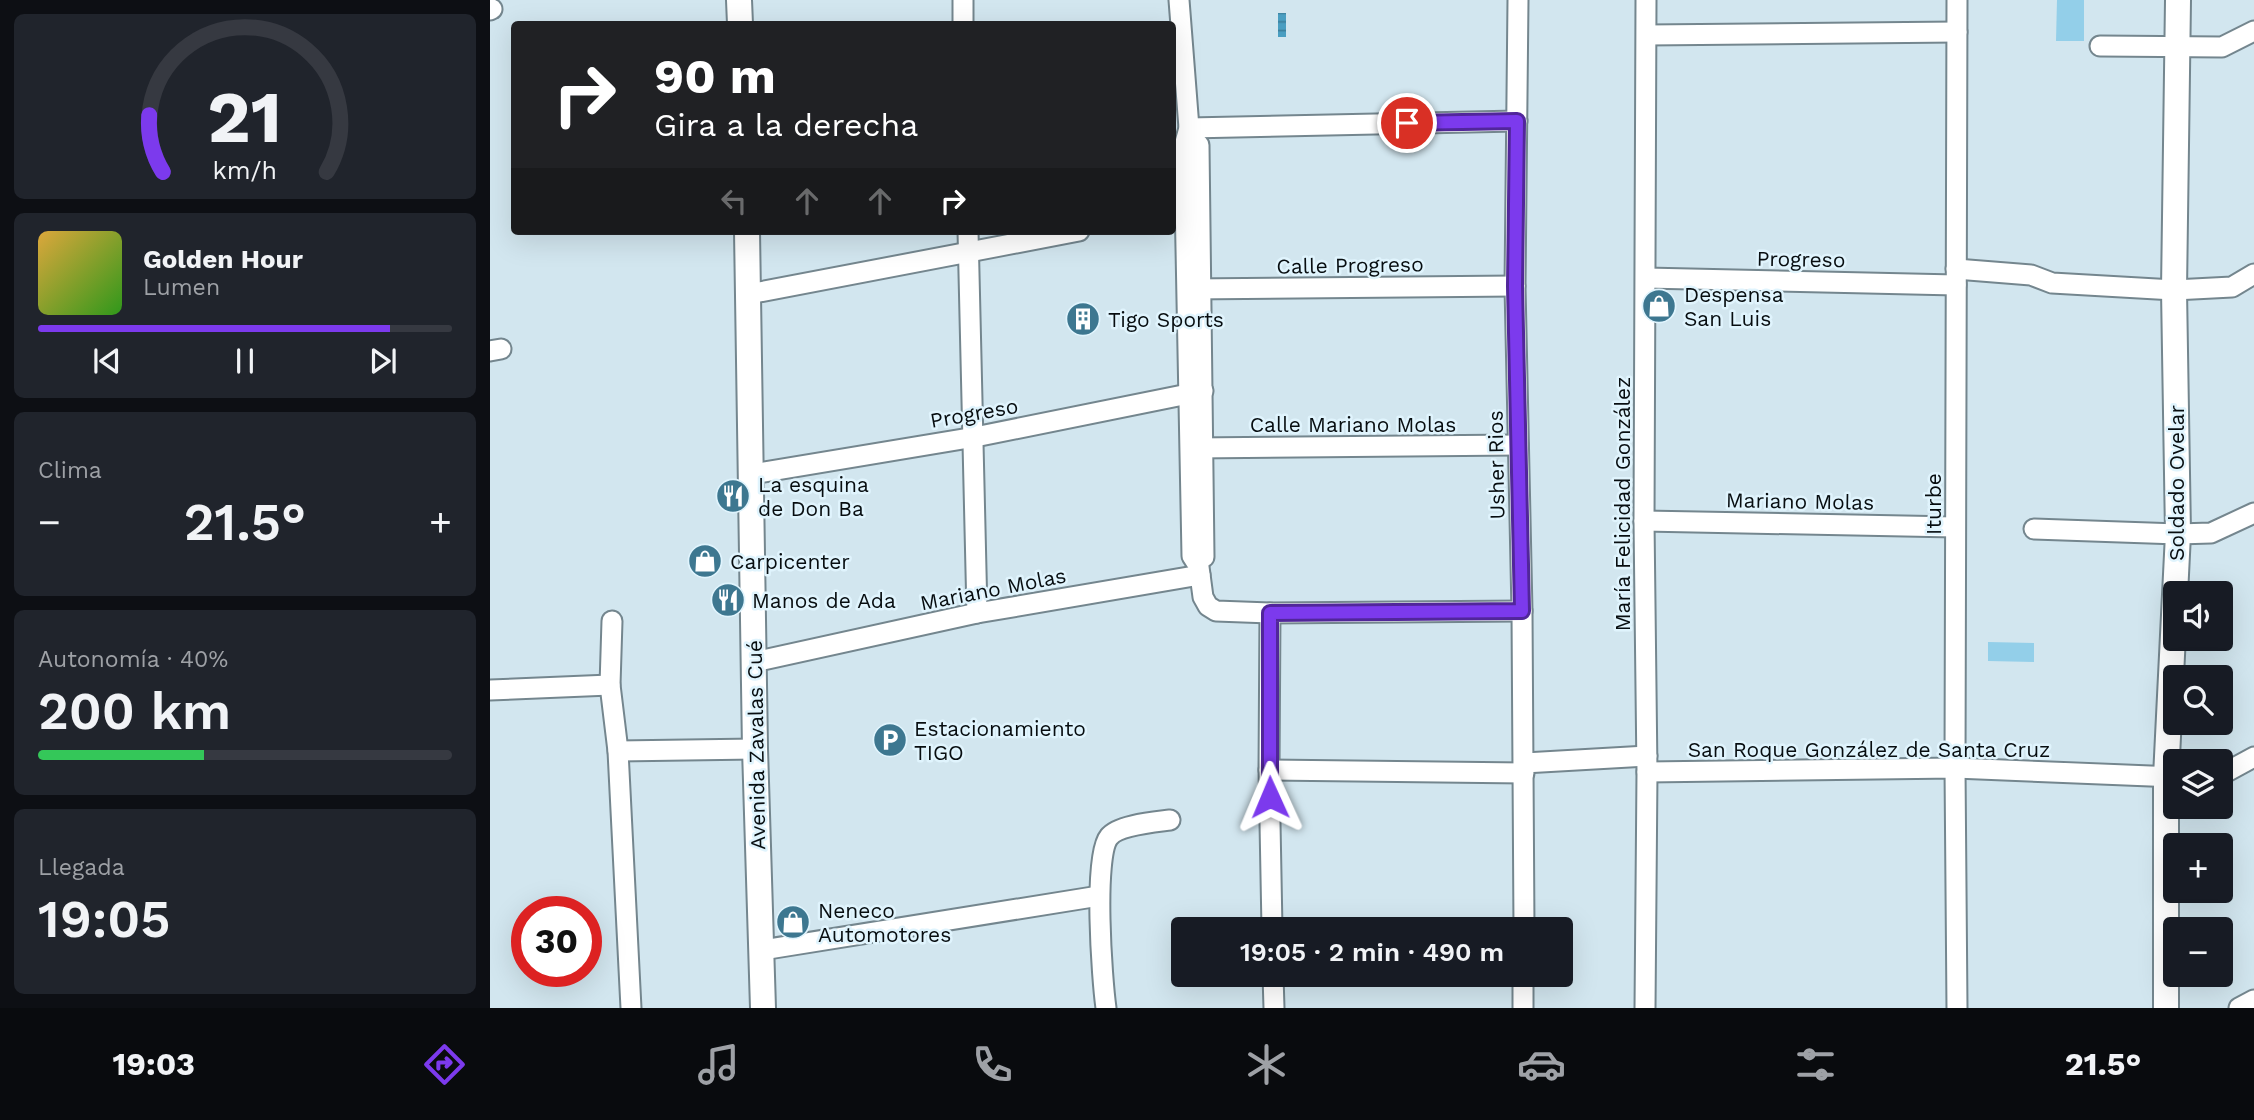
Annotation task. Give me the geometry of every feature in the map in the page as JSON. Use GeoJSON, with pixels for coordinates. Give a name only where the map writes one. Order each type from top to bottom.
{"type":"FeatureCollection","features":[{"type":"Feature","properties":{"kind":"main road"},"geometry":{"type":"LineString","coordinates":[[739,0],[740,21]]}},
{"type":"Feature","properties":{"kind":"main road","name":"Soldado Ovelar"},"geometry":{"type":"LineString","coordinates":[[2172,749],[2178,534],[2174,290],[2178,0]]}},
{"type":"Feature","properties":{"kind":"main road","name":"Avenida Zavalas Cué"},"geometry":{"type":"LineString","coordinates":[[747,235],[755,748],[764,1008]]}},
{"type":"Feature","properties":{"kind":"main road","name":"Soldado Ovelar"},"geometry":{"type":"LineString","coordinates":[[2166,1008],[2170,819]]}},
{"type":"Feature","properties":{"kind":"street"},"geometry":{"type":"LineString","coordinates":[[963,0],[963,21]]}},
{"type":"Feature","properties":{"kind":"street"},"geometry":{"type":"LineString","coordinates":[[1179,0],[1176,27],[1189,131],[1199,145],[1186,210],[1193,289],[1196,448],[1192,556],[1208,606],[1216,611],[1270,613],[1522,611]]}},
{"type":"Feature","properties":{"kind":"street","name":"Usher Rios"},"geometry":{"type":"LineString","coordinates":[[1518,0],[1515,286],[1522,611],[1524,917]]}},
{"type":"Feature","properties":{"kind":"street","name":"María Felicidad González"},"geometry":{"type":"LineString","coordinates":[[1645,1008],[1646,0]]}},
{"type":"Feature","properties":{"kind":"street","name":"Iturbe"},"geometry":{"type":"LineString","coordinates":[[1957,0],[1957,1008]]}},
{"type":"Feature","properties":{"kind":"street"},"geometry":{"type":"LineString","coordinates":[[2100,46],[2222,47],[2254,31]]}},
{"type":"Feature","properties":{"kind":"street"},"geometry":{"type":"LineString","coordinates":[[1647,35],[1957,32]]}},
{"type":"Feature","properties":{"kind":"street"},"geometry":{"type":"LineString","coordinates":[[1189,131],[1517,121]]}},
{"type":"Feature","properties":{"kind":"street"},"geometry":{"type":"LineString","coordinates":[[968,235],[975,437],[977,613]]}},
{"type":"Feature","properties":{"kind":"street"},"geometry":{"type":"LineString","coordinates":[[749,294],[1059,235]]}},
{"type":"Feature","properties":{"kind":"street","name":"Progreso"},"geometry":{"type":"LineString","coordinates":[[1646,278],[2031,275],[2052,283],[2174,290],[2232,287],[2254,274]]}},
{"type":"Feature","properties":{"kind":"street","name":"Calle Progreso"},"geometry":{"type":"LineString","coordinates":[[1193,289],[1515,286]]}},
{"type":"Feature","properties":{"kind":"street","name":"Progreso"},"geometry":{"type":"LineString","coordinates":[[752,474],[975,437],[1195,392]]}},
{"type":"Feature","properties":{"kind":"street","name":"Calle Mariano Molas"},"geometry":{"type":"LineString","coordinates":[[1196,448],[1518,446]]}},
{"type":"Feature","properties":{"kind":"street"},"geometry":{"type":"LineString","coordinates":[[2034,529],[2211,533],[2254,513]]}},
{"type":"Feature","properties":{"kind":"street","name":"Mariano Molas"},"geometry":{"type":"LineString","coordinates":[[1644,521],[1955,527]]}},
{"type":"Feature","properties":{"kind":"street","name":"Mariano Molas"},"geometry":{"type":"LineString","coordinates":[[754,662],[977,613],[1199,571]]}},
{"type":"Feature","properties":{"kind":"street"},"geometry":{"type":"LineString","coordinates":[[1270,613],[1272,917]]}},
{"type":"Feature","properties":{"kind":"street"},"geometry":{"type":"LineString","coordinates":[[612,621],[610,685],[618,751],[631,1008]]}},
{"type":"Feature","properties":{"kind":"street"},"geometry":{"type":"LineString","coordinates":[[490,690],[610,685]]}},
{"type":"Feature","properties":{"kind":"street"},"geometry":{"type":"LineString","coordinates":[[618,751],[755,748]]}},
{"type":"Feature","properties":{"kind":"street"},"geometry":{"type":"LineString","coordinates":[[2233,768],[2254,757]]}},
{"type":"Feature","properties":{"kind":"street","name":"San Roque González de Santa Cruz"},"geometry":{"type":"LineString","coordinates":[[1269,770],[1647,764],[1955,768],[2163,777]]}},
{"type":"Feature","properties":{"kind":"street"},"geometry":{"type":"LineString","coordinates":[[1106,1008],[1099,896],[1105,845],[1109,835],[1124,828],[1170,820]]}},
{"type":"Feature","properties":{"kind":"street"},"geometry":{"type":"LineString","coordinates":[[762,950],[1099,896]]}},
{"type":"Feature","properties":{"kind":"street"},"geometry":{"type":"LineString","coordinates":[[1273,987],[1274,1008]]}},
{"type":"Feature","properties":{"kind":"street"},"geometry":{"type":"LineString","coordinates":[[1523,987],[1523,1008]]}},
{"type":"Feature","properties":{"kind":"street"},"geometry":{"type":"LineString","coordinates":[[2239,1008],[2254,1000]]}},
{"type":"Feature","properties":{"kind":"shaded area"},"geometry":{"type":"Polygon","coordinates":[[[2057,0],[2084,0],[2084,41],[2056,41],[2057,0]]]}},
{"type":"Feature","properties":{"kind":"shaded area"},"geometry":{"type":"Polygon","coordinates":[[[1278,13],[1286,13],[1286,37],[1278,37],[1278,13]]]}},
{"type":"Feature","properties":{"kind":"shaded area"},"geometry":{"type":"Polygon","coordinates":[[[1988,642],[2034,643],[2034,662],[1988,661],[1988,642]]]}},
{"type":"Feature","properties":{"kind":"place","name":"Despensa San Luis"},"geometry":{"type":"Point","coordinates":[1659,306]}},
{"type":"Feature","properties":{"kind":"place","name":"Tigo Sports"},"geometry":{"type":"Point","coordinates":[1083,319]}},
{"type":"Feature","properties":{"kind":"place","name":"La esquina de Don Ba"},"geometry":{"type":"Point","coordinates":[733,496]}},
{"type":"Feature","properties":{"kind":"place","name":"Carpicenter"},"geometry":{"type":"Point","coordinates":[705,561]}},
{"type":"Feature","properties":{"kind":"place","name":"Manos de Ada"},"geometry":{"type":"Point","coordinates":[728,600]}},
{"type":"Feature","properties":{"kind":"place","name":"Estacionamiento TIGO"},"geometry":{"type":"Point","coordinates":[890,740]}},
{"type":"Feature","properties":{"kind":"place","name":"Neneco Automotores"},"geometry":{"type":"Point","coordinates":[793,922]}},
{"type":"Feature","properties":{"kind":"route"},"geometry":{"type":"LineString","coordinates":[[1270,797],[1270,613],[1522,611],[1515,286],[1517,121],[1407,123]]}}]}
